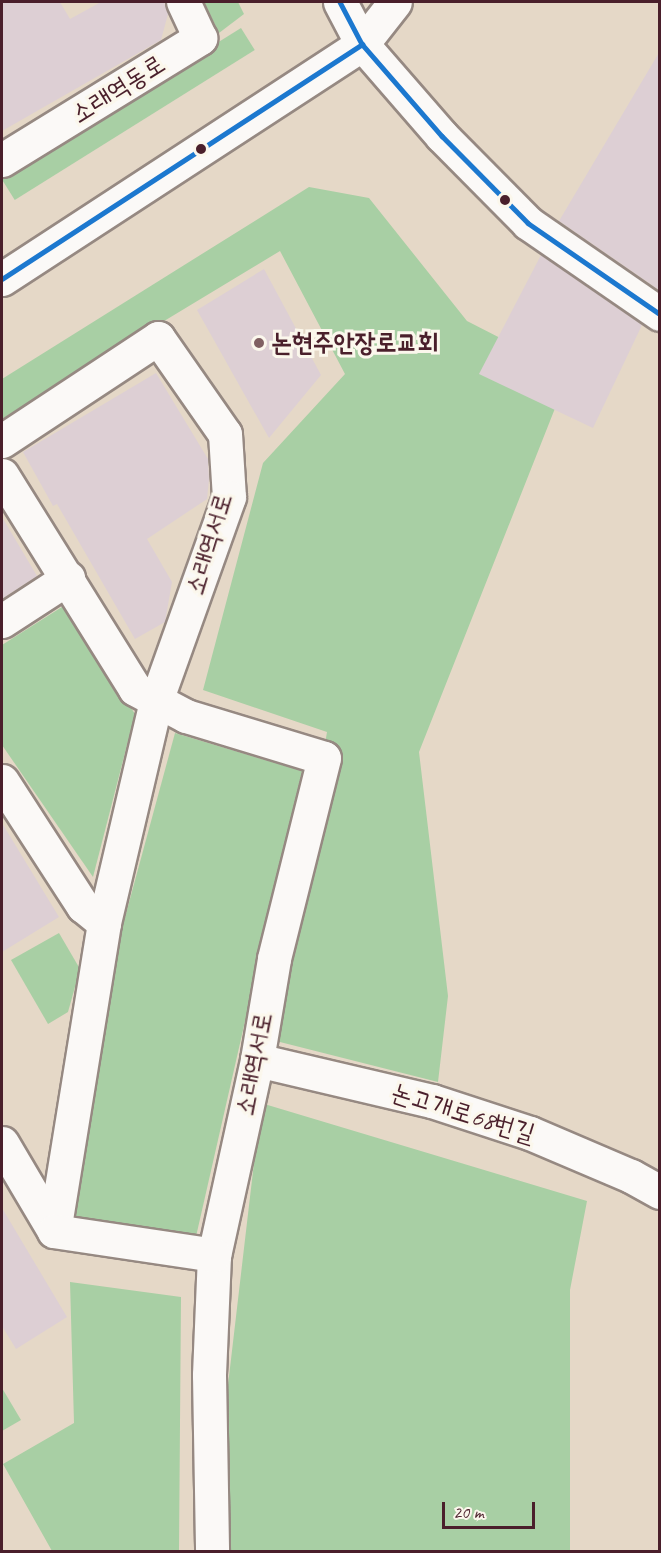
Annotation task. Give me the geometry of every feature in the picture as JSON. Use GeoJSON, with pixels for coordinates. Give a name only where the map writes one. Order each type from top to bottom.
{"type":"FeatureCollection","features":[{"type":"Feature","properties":{"kind":"street","name":"소래역동로"},"geometry":{"type":"LineString","coordinates":[[2,160],[200,38],[183,2]]}},
{"type":"Feature","properties":{"kind":"street"},"geometry":{"type":"LineString","coordinates":[[340,2],[362,44],[442,136],[528,223],[660,314]]}},
{"type":"Feature","properties":{"kind":"street"},"geometry":{"type":"LineString","coordinates":[[2,279],[362,44],[395,2]]}},
{"type":"Feature","properties":{"kind":"street","name":"소래역서로"},"geometry":{"type":"LineString","coordinates":[[2,441],[158,338],[225,434],[229,497],[156,701],[104,923],[54,1231]]}},
{"type":"Feature","properties":{"kind":"street","name":"소래역서로"},"geometry":{"type":"LineString","coordinates":[[2,475],[135,689],[186,716],[324,758],[274,958],[257,1060],[214,1255],[209,1375],[212,1551]]}},
{"type":"Feature","properties":{"kind":"street"},"geometry":{"type":"LineString","coordinates":[[2,621],[68,578]]}},
{"type":"Feature","properties":{"kind":"street"},"geometry":{"type":"LineString","coordinates":[[2,781],[83,906],[104,923]]}},
{"type":"Feature","properties":{"kind":"street","name":"논고개로68번길"},"geometry":{"type":"LineString","coordinates":[[257,1060],[432,1101],[530,1132],[631,1176],[660,1192]]}},
{"type":"Feature","properties":{"kind":"street"},"geometry":{"type":"LineString","coordinates":[[2,1143],[54,1231],[214,1255]]}},
{"type":"Feature","properties":{"kind":"green space"},"geometry":{"type":"Polygon","coordinates":[[[204,2],[238,2],[244,14],[219,33],[204,2]]]}},
{"type":"Feature","properties":{"kind":"green space"},"geometry":{"type":"Polygon","coordinates":[[[241,28],[255,50],[15,200],[2,177],[241,28]]]}},
{"type":"Feature","properties":{"kind":"green space"},"geometry":{"type":"Polygon","coordinates":[[[309,187],[369,198],[467,321],[569,373],[419,752],[448,996],[438,1082],[276,1041],[327,732],[203,690],[263,463],[345,374],[280,251],[2,419],[2,379],[309,187]]]}},
{"type":"Feature","properties":{"kind":"green space"},"geometry":{"type":"Polygon","coordinates":[[[65,605],[135,714],[93,877],[2,745],[2,645],[65,605]]]}},
{"type":"Feature","properties":{"kind":"green space"},"geometry":{"type":"Polygon","coordinates":[[[175,733],[302,771],[195,1241],[75,1221],[121,932],[175,733]]]}},
{"type":"Feature","properties":{"kind":"green space"},"geometry":{"type":"Polygon","coordinates":[[[59,933],[80,969],[68,1012],[48,1024],[11,960],[59,933]]]}},
{"type":"Feature","properties":{"kind":"green space"},"geometry":{"type":"Polygon","coordinates":[[[261,1103],[587,1201],[570,1290],[570,1551],[227,1552],[226,1402],[261,1103]]]}},
{"type":"Feature","properties":{"kind":"green space"},"geometry":{"type":"Polygon","coordinates":[[[70,1282],[181,1297],[179,1551],[52,1551],[3,1464],[74,1423],[70,1282]]]}},
{"type":"Feature","properties":{"kind":"green space"},"geometry":{"type":"Polygon","coordinates":[[[2,1388],[21,1420],[2,1431],[2,1388]]]}},
{"type":"Feature","properties":{"kind":"building"},"geometry":{"type":"Polygon","coordinates":[[[2,2],[60,2],[70,19],[101,2],[164,2],[168,14],[161,40],[2,131],[2,2]]]}},
{"type":"Feature","properties":{"kind":"building"},"geometry":{"type":"Polygon","coordinates":[[[660,51],[660,289],[659,290],[559,221],[660,51]]]}},
{"type":"Feature","properties":{"kind":"building"},"geometry":{"type":"Polygon","coordinates":[[[541,255],[642,325],[593,428],[479,374],[541,255]]]}},
{"type":"Feature","properties":{"kind":"building","name":"논현주안장로교회"},"geometry":{"type":"Polygon","coordinates":[[[264,269],[321,375],[269,438],[197,310],[264,269]]]}},
{"type":"Feature","properties":{"kind":"building"},"geometry":{"type":"Polygon","coordinates":[[[156,373],[208,459],[209,479],[207,499],[147,539],[172,582],[165,622],[135,639],[57,504],[53,506],[23,452],[156,373]]]}},
{"type":"Feature","properties":{"kind":"building"},"geometry":{"type":"Polygon","coordinates":[[[2,517],[37,576],[2,599],[2,517]]]}},
{"type":"Feature","properties":{"kind":"building"},"geometry":{"type":"Polygon","coordinates":[[[2,823],[59,917],[2,952],[2,823]]]}},
{"type":"Feature","properties":{"kind":"building"},"geometry":{"type":"Polygon","coordinates":[[[2,1208],[67,1317],[16,1349],[2,1326],[2,1208]]]}},
{"type":"Feature","properties":{"kind":"transit line"},"geometry":{"type":"LineString","coordinates":[[340,2],[362,44],[442,136],[528,223],[660,314]]}},
{"type":"Feature","properties":{"kind":"transit line"},"geometry":{"type":"LineString","coordinates":[[2,279],[362,44]]}},
{"type":"Feature","properties":{"kind":"place","name":"논현주안장로교회"},"geometry":{"type":"Point","coordinates":[259,343]}}]}
